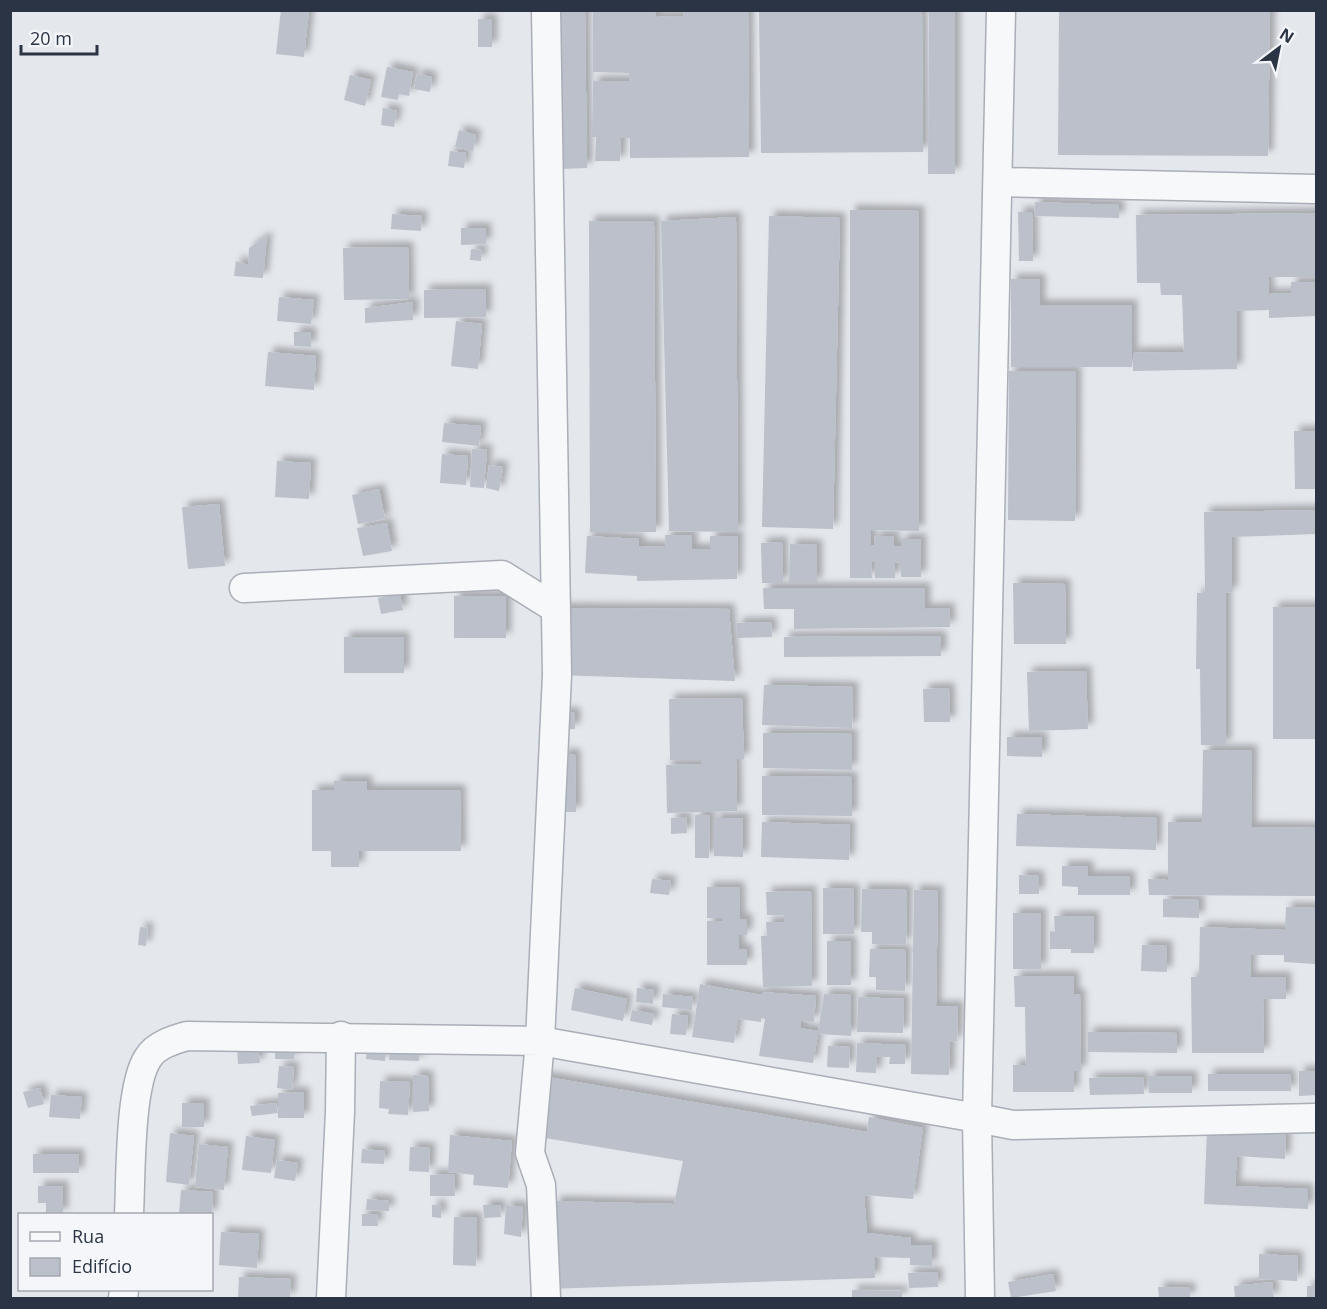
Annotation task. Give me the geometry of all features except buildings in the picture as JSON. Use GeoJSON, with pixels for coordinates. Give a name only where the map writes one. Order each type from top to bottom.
{"type":"FeatureCollection","features":[{"type":"Feature","properties":{"kind":"street"},"geometry":{"type":"LineString","coordinates":[[546,10],[557,675],[540,1041],[530,1153],[541,1185],[546,1299]]}},
{"type":"Feature","properties":{"kind":"street"},"geometry":{"type":"LineString","coordinates":[[980,1299],[977,1118],[1001,10]]}},
{"type":"Feature","properties":{"kind":"street"},"geometry":{"type":"LineString","coordinates":[[999,183],[1317,189]]}},
{"type":"Feature","properties":{"kind":"street"},"geometry":{"type":"LineString","coordinates":[[244,588],[502,575],[555,608]]}},
{"type":"Feature","properties":{"kind":"street"},"geometry":{"type":"LineString","coordinates":[[129,1213],[137,1087],[148,1058],[165,1043],[187,1036],[341,1036],[540,1041],[1013,1125],[1317,1118]]}},
{"type":"Feature","properties":{"kind":"street"},"geometry":{"type":"LineString","coordinates":[[332,1299],[341,1036]]}}]}
